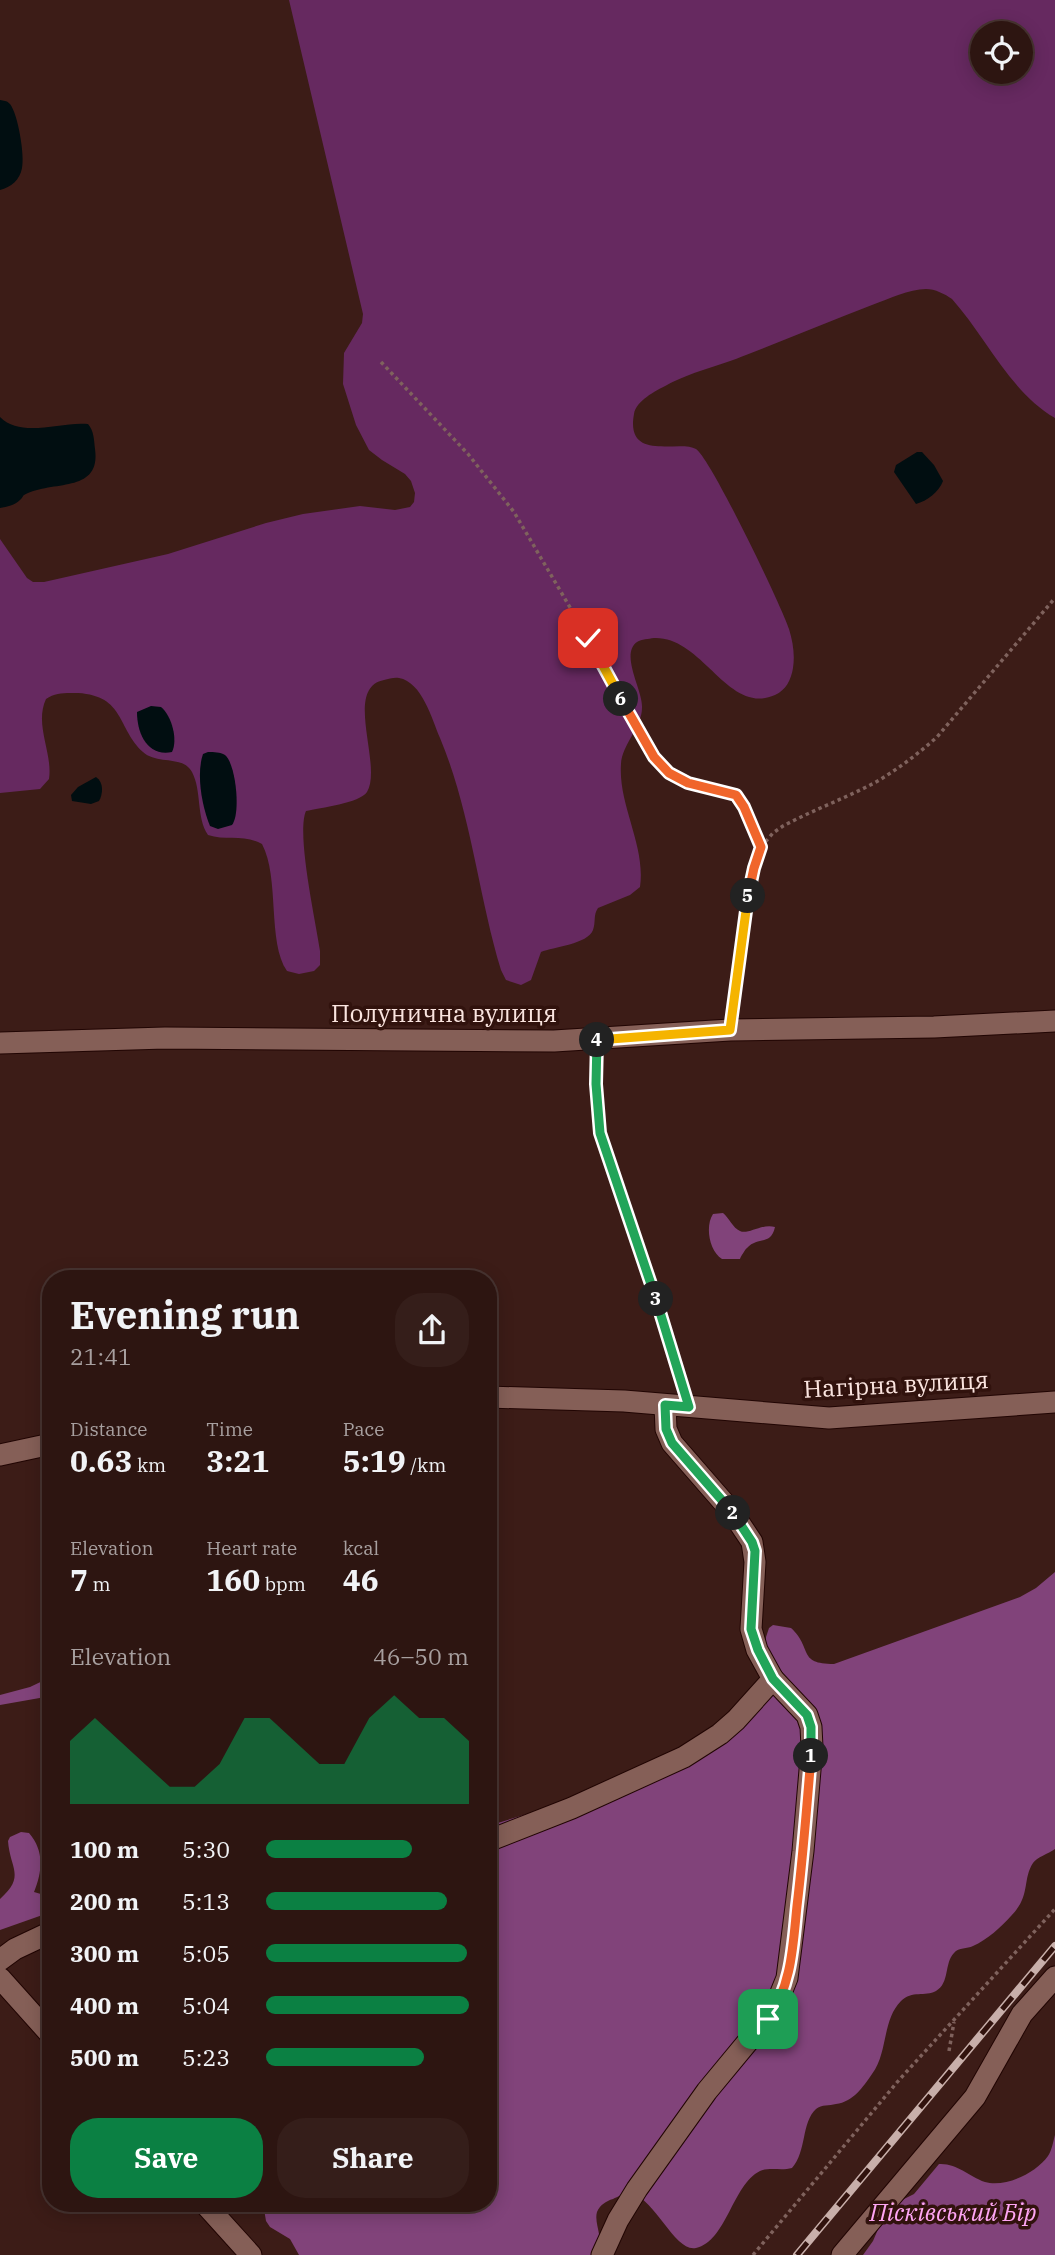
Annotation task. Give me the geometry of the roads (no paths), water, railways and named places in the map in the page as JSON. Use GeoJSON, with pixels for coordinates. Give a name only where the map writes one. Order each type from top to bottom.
{"type":"FeatureCollection","features":[{"type":"Feature","properties":{"kind":"street","name":"Полунична вулиця"},"geometry":{"type":"LineString","coordinates":[[0,1043],[165,1038],[514,1041],[597,1039],[730,1030],[934,1027],[1055,1021]]}},
{"type":"Feature","properties":{"kind":"street","name":"Нагірна вулиця"},"geometry":{"type":"LineString","coordinates":[[497,1397],[565,1399],[848,1418],[1055,1402]]}},
{"type":"Feature","properties":{"kind":"street"},"geometry":{"type":"LineString","coordinates":[[602,2255],[636,2189],[707,2091],[774,2010],[787,1978],[803,1851],[812,1747],[807,1715],[773,1679],[751,1629],[755,1562],[752,1542],[732,1512],[672,1443],[666,1429],[665,1405]]}},
{"type":"Feature","properties":{"kind":"street"},"geometry":{"type":"LineString","coordinates":[[0,1455],[42,1446]]}},
{"type":"Feature","properties":{"kind":"street"},"geometry":{"type":"LineString","coordinates":[[497,1837],[583,1803],[684,1757],[720,1734],[736,1720],[773,1679]]}},
{"type":"Feature","properties":{"kind":"street"},"geometry":{"type":"LineString","coordinates":[[0,1960],[15,1949],[42,1936]]}},
{"type":"Feature","properties":{"kind":"street"},"geometry":{"type":"LineString","coordinates":[[842,2255],[975,2097],[1022,2014],[1055,1977]]}},
{"type":"Feature","properties":{"kind":"street"},"geometry":{"type":"LineString","coordinates":[[0,1978],[42,2025]]}},
{"type":"Feature","properties":{"kind":"street"},"geometry":{"type":"LineString","coordinates":[[212,2212],[251,2255]]}},
{"type":"Feature","properties":{"kind":"railway"},"geometry":{"type":"LineString","coordinates":[[797,2255],[1055,1946]]}},
{"type":"Feature","properties":{"kind":"park label","name":"Пісківський Бір"},"geometry":{"type":"Point","coordinates":[953,2213]}}]}
